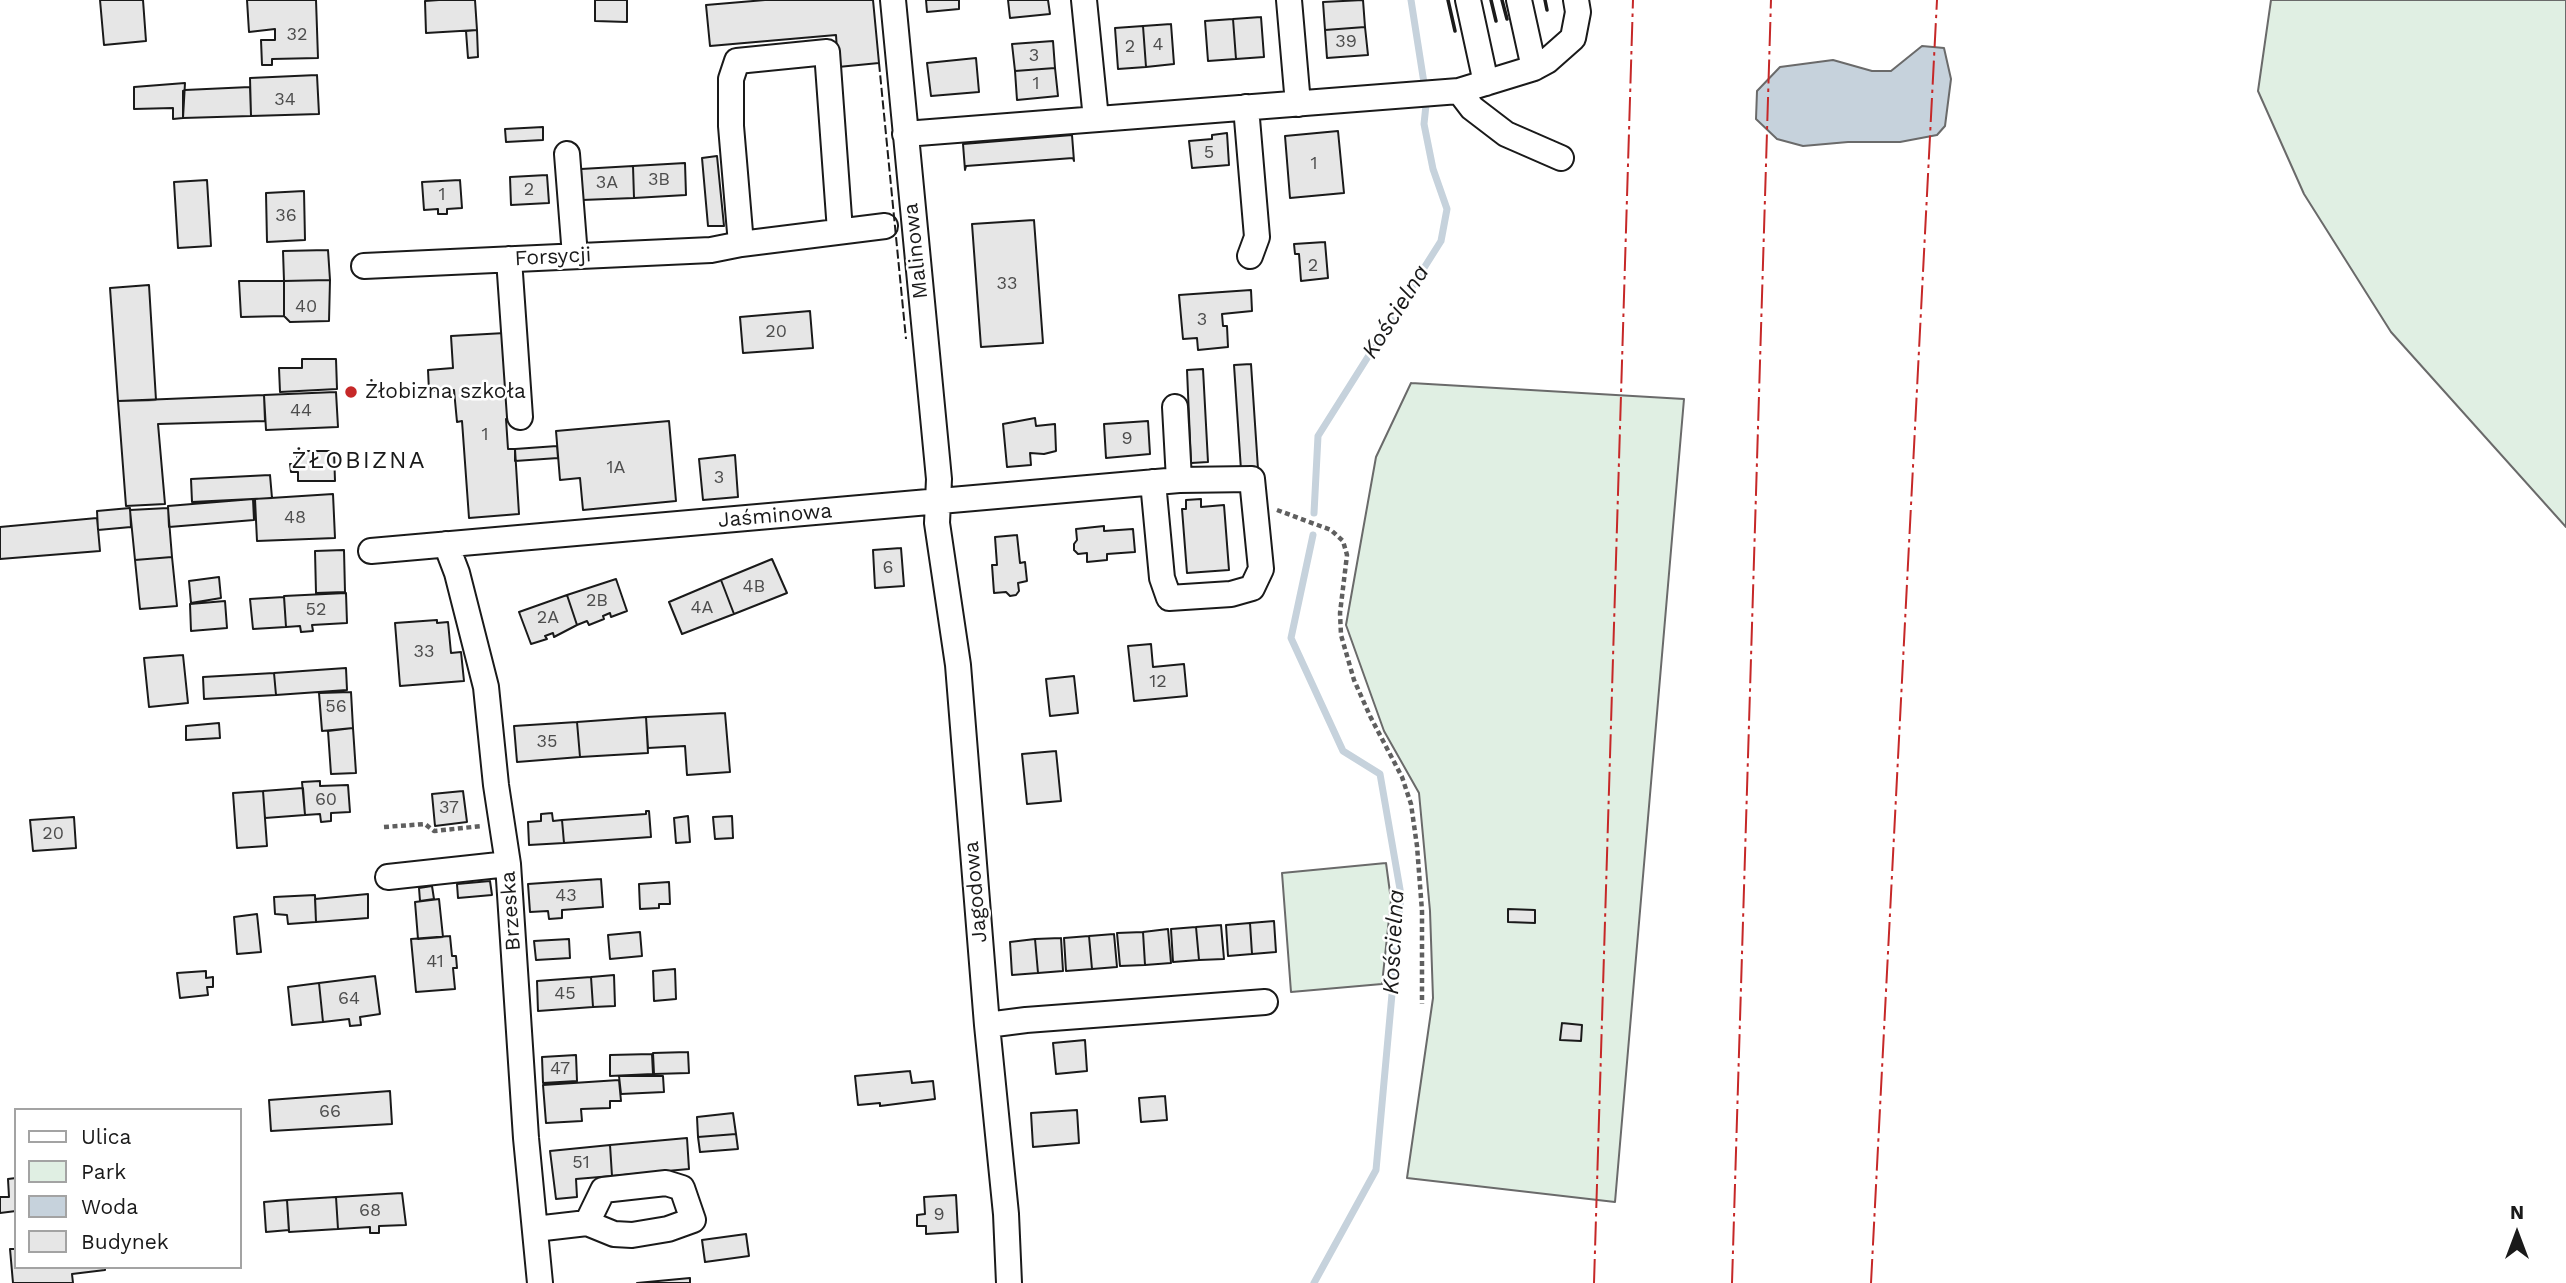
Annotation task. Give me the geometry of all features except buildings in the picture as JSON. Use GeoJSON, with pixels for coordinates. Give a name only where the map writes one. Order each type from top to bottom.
{"type":"FeatureCollection","features":[{"type":"Feature","properties":{"kind":"street","name":"Malinowa"},"geometry":{"type":"LineString","coordinates":[[893,0],[939,479],[938,502]]}},
{"type":"Feature","properties":{"kind":"street"},"geometry":{"type":"LineString","coordinates":[[1084,0],[1096,119]]}},
{"type":"Feature","properties":{"kind":"street"},"geometry":{"type":"LineString","coordinates":[[1289,0],[1298,104]]}},
{"type":"Feature","properties":{"kind":"street"},"geometry":{"type":"LineString","coordinates":[[1468,0],[1486,83]]}},
{"type":"Feature","properties":{"kind":"street"},"geometry":{"type":"LineString","coordinates":[[1519,0],[1534,68]]}},
{"type":"Feature","properties":{"kind":"street"},"geometry":{"type":"LineString","coordinates":[[905,134],[1459,91],[1534,68],[1547,61],[1573,38],[1578,12],[1576,0]]}},
{"type":"Feature","properties":{"kind":"street"},"geometry":{"type":"LineString","coordinates":[[741,244],[731,126],[731,79],[737,61],[827,52],[840,231]]}},
{"type":"Feature","properties":{"kind":"street"},"geometry":{"type":"LineString","coordinates":[[1459,91],[1472,108],[1506,134],[1561,158]]}},
{"type":"Feature","properties":{"kind":"street"},"geometry":{"type":"LineString","coordinates":[[1246,107],[1257,237],[1250,256]]}},
{"type":"Feature","properties":{"kind":"street"},"geometry":{"type":"LineString","coordinates":[[567,153],[575,256]]}},
{"type":"Feature","properties":{"kind":"street","name":"Forsycji"},"geometry":{"type":"LineString","coordinates":[[364,266],[711,250],[885,226]]}},
{"type":"Feature","properties":{"kind":"street"},"geometry":{"type":"LineString","coordinates":[[509,258],[520,417]]}},
{"type":"Feature","properties":{"kind":"street"},"geometry":{"type":"LineString","coordinates":[[1175,407],[1179,480]]}},
{"type":"Feature","properties":{"kind":"street","name":"Jaśminowa"},"geometry":{"type":"LineString","coordinates":[[371,551],[1179,480],[1252,479],[1254,499]]}},
{"type":"Feature","properties":{"kind":"street"},"geometry":{"type":"LineString","coordinates":[[1153,482],[1162,578],[1169,598],[1231,594],[1252,588],[1261,569],[1254,499]]}},
{"type":"Feature","properties":{"kind":"street","name":"Jagodowa"},"geometry":{"type":"LineString","coordinates":[[938,502],[937,523],[958,665],[986,1025],[1006,1214],[1009,1283]]}},
{"type":"Feature","properties":{"kind":"street","name":"Brzeska"},"geometry":{"type":"LineString","coordinates":[[446,544],[480,654],[486,687],[508,864],[540,1283]]}},
{"type":"Feature","properties":{"kind":"street"},"geometry":{"type":"LineString","coordinates":[[388,877],[508,864]]}},
{"type":"Feature","properties":{"kind":"street"},"geometry":{"type":"LineString","coordinates":[[986,1025],[1265,1002]]}},
{"type":"Feature","properties":{"kind":"street"},"geometry":{"type":"LineString","coordinates":[[535,1229],[587,1223]]}},
{"type":"Feature","properties":{"kind":"path"},"geometry":{"type":"LineString","coordinates":[[1254,499],[1331,530],[1343,541],[1347,555],[1340,613],[1341,635],[1354,680],[1402,777],[1411,804],[1422,911],[1422,1004]]}},
{"type":"Feature","properties":{"kind":"path"},"geometry":{"type":"LineString","coordinates":[[384,827],[425,824],[434,831],[501,823]]}},
{"type":"Feature","properties":{"kind":"green space"},"geometry":{"type":"Polygon","coordinates":[[[2271,0],[2566,0],[2566,527],[2391,332],[2304,194],[2258,91],[2271,0]]]}},
{"type":"Feature","properties":{"kind":"green space"},"geometry":{"type":"Polygon","coordinates":[[[1411,383],[1684,399],[1615,1202],[1407,1178],[1433,998],[1430,911],[1419,793],[1384,731],[1346,625],[1376,457],[1411,383]]]}},
{"type":"Feature","properties":{"kind":"green space"},"geometry":{"type":"Polygon","coordinates":[[[1386,863],[1391,900],[1382,984],[1291,992],[1282,873],[1386,863]]]}},
{"type":"Feature","properties":{"kind":"water"},"geometry":{"type":"Polygon","coordinates":[[[1922,46],[1944,48],[1951,79],[1945,126],[1937,135],[1900,142],[1848,142],[1803,146],[1777,139],[1756,119],[1757,91],[1780,67],[1833,60],[1872,71],[1891,71],[1922,46]]]}},
{"type":"Feature","properties":{"kind":"waterway","name":"Kościelna"},"geometry":{"type":"LineString","coordinates":[[1411,0],[1424,83]]}},
{"type":"Feature","properties":{"kind":"waterway","name":"Kościelna"},"geometry":{"type":"LineString","coordinates":[[1314,513],[1318,436],[1441,241],[1447,209],[1433,169],[1424,124],[1426,105]]}},
{"type":"Feature","properties":{"kind":"waterway","name":"Kościelna"},"geometry":{"type":"LineString","coordinates":[[1313,535],[1291,638],[1343,751],[1380,774],[1401,895],[1376,1170],[1314,1283]]}},
{"type":"Feature","properties":{"kind":"fence"},"geometry":{"type":"LineString","coordinates":[[879,63],[906,339]]}},
{"type":"Feature","properties":{"kind":"wall"},"geometry":{"type":"LineString","coordinates":[[1448,0],[1455,31]]}},
{"type":"Feature","properties":{"kind":"wall"},"geometry":{"type":"LineString","coordinates":[[1491,0],[1496,21]]}},
{"type":"Feature","properties":{"kind":"wall"},"geometry":{"type":"LineString","coordinates":[[1502,0],[1507,19]]}},
{"type":"Feature","properties":{"kind":"wall"},"geometry":{"type":"LineString","coordinates":[[1545,0],[1547,10]]}},
{"type":"Feature","properties":{"kind":"power"},"geometry":{"type":"LineString","coordinates":[[1594,1283],[1633,0]]}},
{"type":"Feature","properties":{"kind":"power"},"geometry":{"type":"LineString","coordinates":[[1732,1283],[1771,0]]}},
{"type":"Feature","properties":{"kind":"power"},"geometry":{"type":"LineString","coordinates":[[1871,1283],[1937,0]]}},
{"type":"Feature","properties":{"kind":"place","name":"Żłobizna szkoła"},"geometry":{"type":"Point","coordinates":[351,392]}},
{"type":"Feature","properties":{"kind":"district","name":"ŻŁOBIZNA"},"geometry":{"type":"Point","coordinates":[359,461]}}]}
